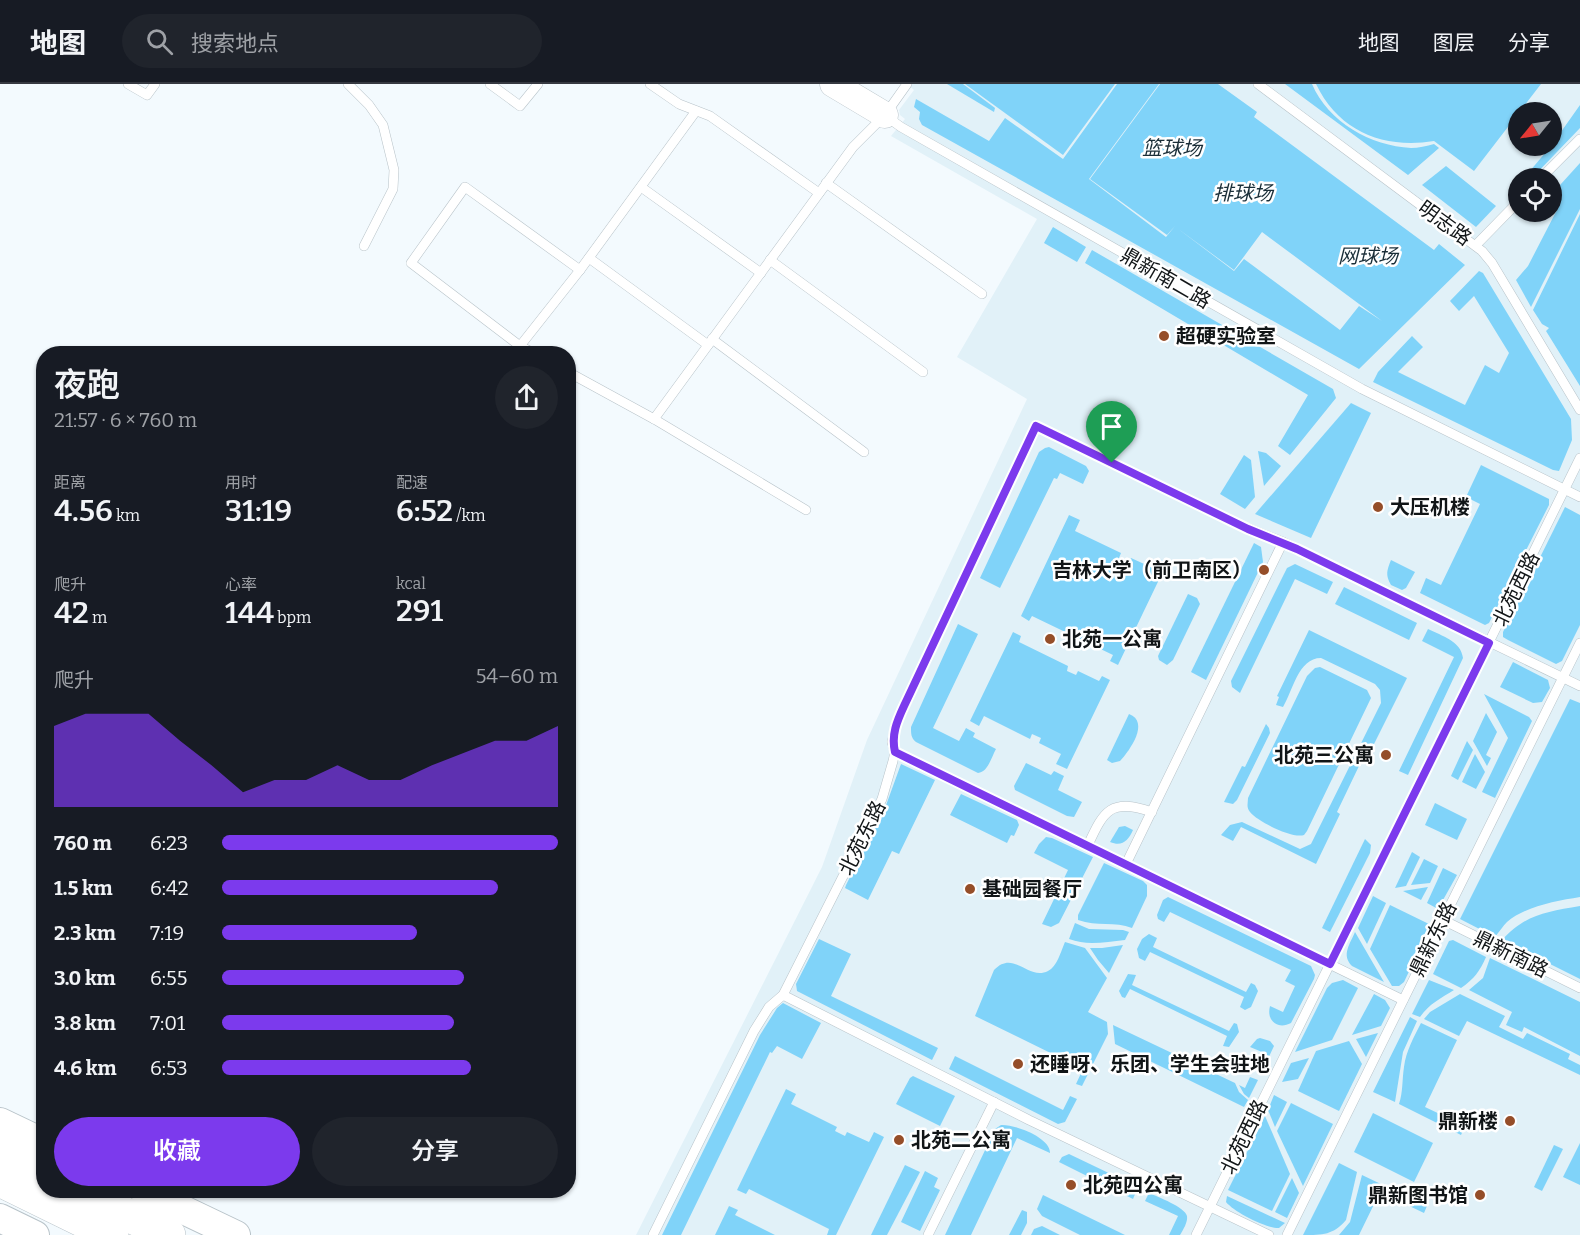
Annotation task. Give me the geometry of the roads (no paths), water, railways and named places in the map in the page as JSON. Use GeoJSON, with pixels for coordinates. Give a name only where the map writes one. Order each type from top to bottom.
{"type":"FeatureCollection","features":[{"type":"Feature","properties":{"kind":"highway"},"geometry":{"type":"LineString","coordinates":[[0,1153],[36,1170]]}},
{"type":"Feature","properties":{"kind":"highway"},"geometry":{"type":"LineString","coordinates":[[0,1180],[36,1198]]}},
{"type":"Feature","properties":{"kind":"highway"},"geometry":{"type":"LineString","coordinates":[[37,1198],[112,1235]]}},
{"type":"Feature","properties":{"kind":"highway"},"geometry":{"type":"LineString","coordinates":[[93,1198],[169,1235]]}},
{"type":"Feature","properties":{"kind":"main road"},"geometry":{"type":"LineString","coordinates":[[0,1122],[36,1139]]}},
{"type":"Feature","properties":{"kind":"main road"},"geometry":{"type":"LineString","coordinates":[[159,1198],[236,1235]]}},
{"type":"Feature","properties":{"kind":"main road"},"geometry":{"type":"LineString","coordinates":[[0,1218],[35,1235]]}},
{"type":"Feature","properties":{"kind":"street"},"geometry":{"type":"LineString","coordinates":[[833,84],[885,115]]}},
{"type":"Feature","properties":{"kind":"lane"},"geometry":{"type":"LineString","coordinates":[[128,84],[147,94],[155,84]]}},
{"type":"Feature","properties":{"kind":"lane"},"geometry":{"type":"LineString","coordinates":[[348,84],[369,105],[383,126],[394,170],[393,189],[364,246]]}},
{"type":"Feature","properties":{"kind":"lane"},"geometry":{"type":"LineString","coordinates":[[490,84],[520,106],[538,84]]}},
{"type":"Feature","properties":{"kind":"lane"},"geometry":{"type":"LineString","coordinates":[[650,84],[679,104],[710,116],[819,193]]}},
{"type":"Feature","properties":{"kind":"lane","name":"明志路"},"geometry":{"type":"LineString","coordinates":[[1258,84],[1476,245],[1492,263],[1580,410]]}},
{"type":"Feature","properties":{"kind":"lane"},"geometry":{"type":"LineString","coordinates":[[654,419],[853,147],[885,115],[907,85]]}},
{"type":"Feature","properties":{"kind":"lane"},"geometry":{"type":"LineString","coordinates":[[580,270],[465,187],[411,263],[520,346],[580,270],[589,258],[696,111]]}},
{"type":"Feature","properties":{"kind":"lane","name":"鼎新南二路"},"geometry":{"type":"LineString","coordinates":[[885,115],[901,127],[1354,384],[1580,497]]}},
{"type":"Feature","properties":{"kind":"lane"},"geometry":{"type":"LineString","coordinates":[[1551,168],[1580,139]]}},
{"type":"Feature","properties":{"kind":"lane"},"geometry":{"type":"LineString","coordinates":[[826,183],[982,294]]}},
{"type":"Feature","properties":{"kind":"lane"},"geometry":{"type":"LineString","coordinates":[[640,187],[761,273]]}},
{"type":"Feature","properties":{"kind":"lane"},"geometry":{"type":"LineString","coordinates":[[1476,245],[1508,212]]}},
{"type":"Feature","properties":{"kind":"lane"},"geometry":{"type":"LineString","coordinates":[[589,258],[864,452]]}},
{"type":"Feature","properties":{"kind":"lane"},"geometry":{"type":"LineString","coordinates":[[770,260],[923,372]]}},
{"type":"Feature","properties":{"kind":"lane"},"geometry":{"type":"LineString","coordinates":[[576,376],[654,419],[806,510]]}},
{"type":"Feature","properties":{"kind":"lane","name":"北苑东路"},"geometry":{"type":"LineString","coordinates":[[653,1235],[760,1019],[777,998],[783,995],[882,799],[895,752],[892,742],[896,724],[1036,426],[1248,529],[1283,542]]}},
{"type":"Feature","properties":{"kind":"lane","name":"北苑西路"},"geometry":{"type":"LineString","coordinates":[[1196,1235],[1580,458]]}},
{"type":"Feature","properties":{"kind":"lane"},"geometry":{"type":"LineString","coordinates":[[1126,864],[1283,542],[1580,687]]}},
{"type":"Feature","properties":{"kind":"lane","name":"鼎新东路"},"geometry":{"type":"LineString","coordinates":[[1287,1235],[1580,643]]}},
{"type":"Feature","properties":{"kind":"lane"},"geometry":{"type":"LineString","coordinates":[[895,752],[1403,1000]]}},
{"type":"Feature","properties":{"kind":"lane"},"geometry":{"type":"LineString","coordinates":[[1088,845],[1099,822],[1110,809],[1126,805],[1152,812]]}},
{"type":"Feature","properties":{"kind":"lane","name":"鼎新南路"},"geometry":{"type":"LineString","coordinates":[[1443,920],[1580,988]]}},
{"type":"Feature","properties":{"kind":"lane"},"geometry":{"type":"LineString","coordinates":[[783,995],[994,1102],[1269,1235]]}},
{"type":"Feature","properties":{"kind":"lane"},"geometry":{"type":"LineString","coordinates":[[928,1235],[994,1102]]}},
{"type":"Feature","properties":{"kind":"place","name":"超硬实验室"},"geometry":{"type":"Point","coordinates":[1164,336]}},
{"type":"Feature","properties":{"kind":"place","name":"大压机楼"},"geometry":{"type":"Point","coordinates":[1378,507]}},
{"type":"Feature","properties":{"kind":"place","name":"吉林大学（前卫南区）"},"geometry":{"type":"Point","coordinates":[1264,570]}},
{"type":"Feature","properties":{"kind":"place","name":"北苑一公寓"},"geometry":{"type":"Point","coordinates":[1050,639]}},
{"type":"Feature","properties":{"kind":"place","name":"北苑三公寓"},"geometry":{"type":"Point","coordinates":[1386,755]}},
{"type":"Feature","properties":{"kind":"place","name":"基础园餐厅"},"geometry":{"type":"Point","coordinates":[970,889]}},
{"type":"Feature","properties":{"kind":"place","name":"还睡呀、乐团、学生会驻地"},"geometry":{"type":"Point","coordinates":[1018,1064]}},
{"type":"Feature","properties":{"kind":"place","name":"鼎新楼"},"geometry":{"type":"Point","coordinates":[1510,1121]}},
{"type":"Feature","properties":{"kind":"place","name":"北苑二公寓"},"geometry":{"type":"Point","coordinates":[899,1140]}},
{"type":"Feature","properties":{"kind":"place","name":"北苑四公寓"},"geometry":{"type":"Point","coordinates":[1071,1185]}},
{"type":"Feature","properties":{"kind":"place","name":"鼎新图书馆"},"geometry":{"type":"Point","coordinates":[1480,1195]}},
{"type":"Feature","properties":{"kind":"park label","name":"篮球场"},"geometry":{"type":"Point","coordinates":[1172,148]}},
{"type":"Feature","properties":{"kind":"park label","name":"排球场"},"geometry":{"type":"Point","coordinates":[1243,193]}},
{"type":"Feature","properties":{"kind":"park label","name":"网球场"},"geometry":{"type":"Point","coordinates":[1368,256]}}]}
